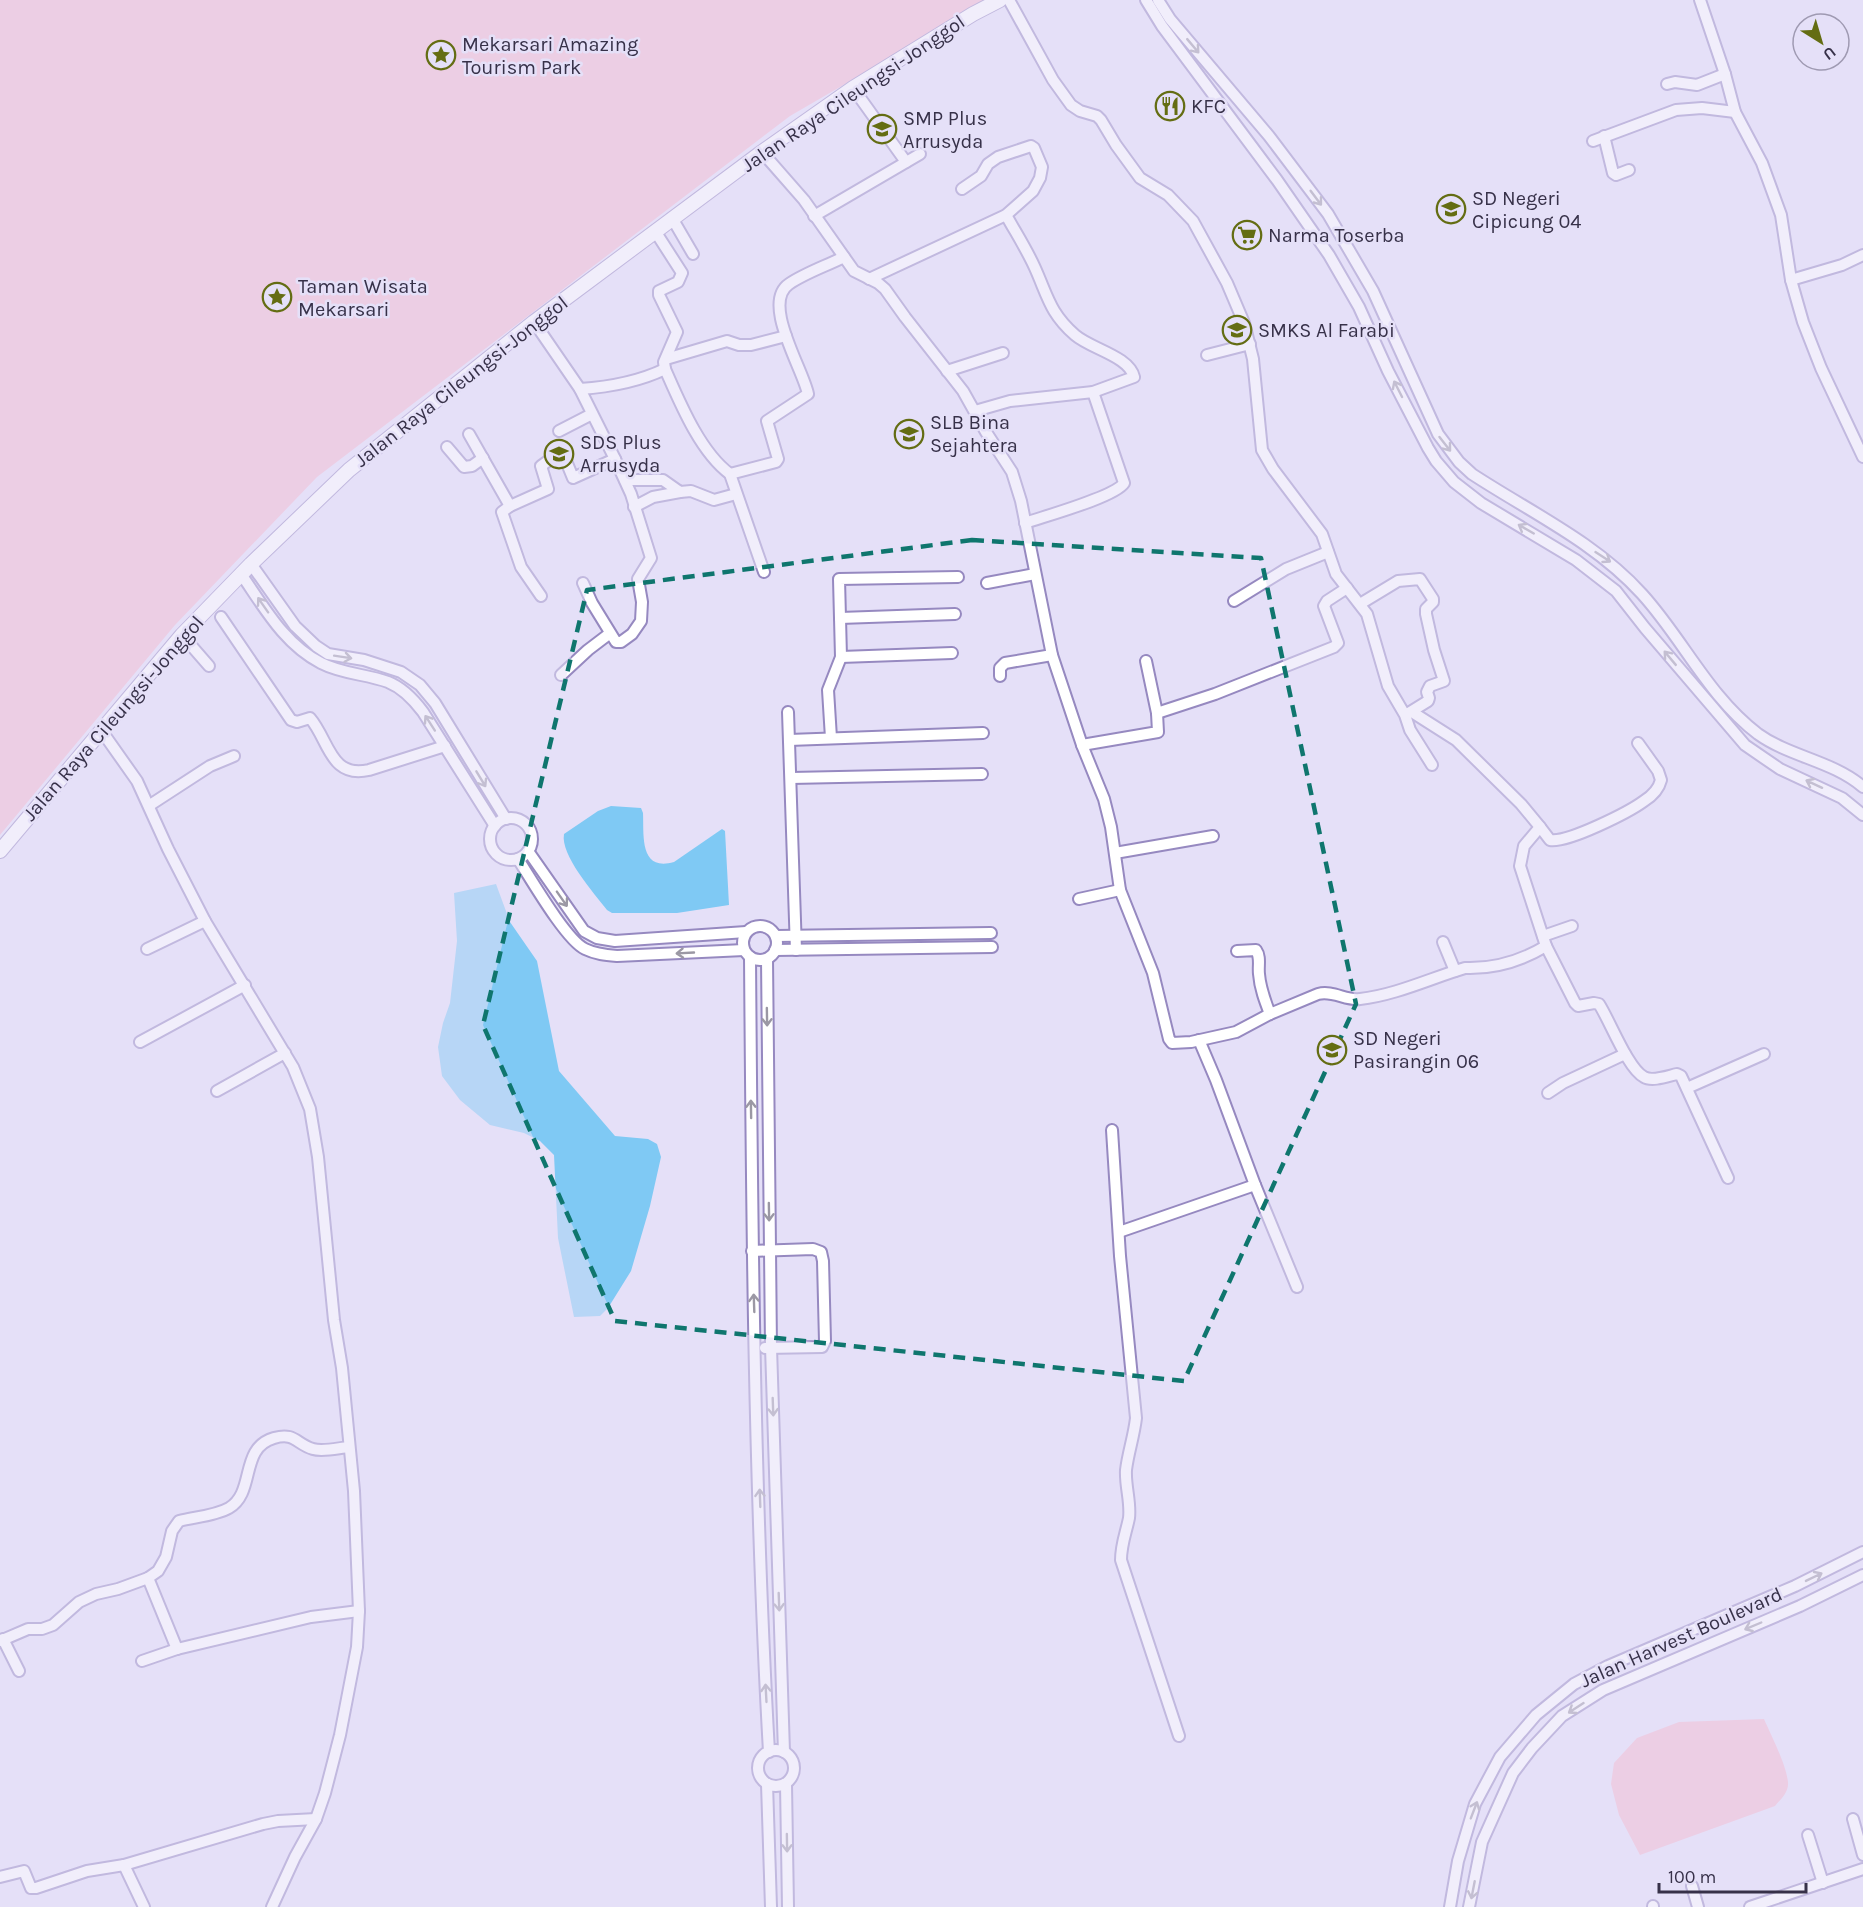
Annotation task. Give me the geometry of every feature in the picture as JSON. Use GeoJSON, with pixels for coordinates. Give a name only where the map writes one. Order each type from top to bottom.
{"type":"FeatureCollection","features":[{"type":"Feature","properties":{"kind":"main road","name":"Jalan Raya Cileungsi-Jonggol"},"geometry":{"type":"LineString","coordinates":[[0,851],[182,635],[246,569],[349,470],[534,322],[762,152],[853,88],[973,14],[1000,0]]}},
{"type":"Feature","properties":{"kind":"street"},"geometry":{"type":"LineString","coordinates":[[1009,0],[1053,80],[1071,105],[1080,111],[1097,116],[1140,178],[1168,195],[1193,222],[1227,283],[1244,323],[1250,344],[1262,450],[1273,469],[1322,534],[1336,574],[1368,617],[1388,686],[1408,714],[1456,740],[1521,804],[1550,840],[1562,840],[1611,819],[1644,801],[1658,788],[1661,780],[1658,771],[1638,743]]}},
{"type":"Feature","properties":{"kind":"street"},"geometry":{"type":"LineString","coordinates":[[1146,0],[1162,26],[1329,255],[1359,307],[1388,371],[1428,448],[1454,482],[1481,503],[1576,560],[1616,591],[1745,745],[1780,769],[1842,798],[1863,815]]}},
{"type":"Feature","properties":{"kind":"street"},"geometry":{"type":"LineString","coordinates":[[1158,0],[1170,19],[1262,128],[1328,214],[1373,291],[1438,434],[1459,462],[1480,480],[1612,563],[1654,607],[1717,695],[1757,733],[1780,747],[1841,771],[1863,786]]}},
{"type":"Feature","properties":{"kind":"street"},"geometry":{"type":"LineString","coordinates":[[1700,0],[1725,74],[1734,112],[1762,164],[1781,215],[1791,280],[1811,343],[1863,457]]}},
{"type":"Feature","properties":{"kind":"street"},"geometry":{"type":"LineString","coordinates":[[1667,84],[1675,82],[1697,85],[1725,74]]}},
{"type":"Feature","properties":{"kind":"street"},"geometry":{"type":"LineString","coordinates":[[853,88],[906,162]]}},
{"type":"Feature","properties":{"kind":"street"},"geometry":{"type":"LineString","coordinates":[[1593,141],[1660,115],[1685,108],[1710,108],[1734,112]]}},
{"type":"Feature","properties":{"kind":"street"},"geometry":{"type":"LineString","coordinates":[[1247,141],[1262,128]]}},
{"type":"Feature","properties":{"kind":"street"},"geometry":{"type":"LineString","coordinates":[[1604,136],[1613,173],[1616,175],[1629,170]]}},
{"type":"Feature","properties":{"kind":"street"},"geometry":{"type":"LineString","coordinates":[[869,279],[1006,215],[1028,196],[1040,178],[1042,167],[1031,146],[998,157],[988,164],[981,176],[962,189]]}},
{"type":"Feature","properties":{"kind":"street"},"geometry":{"type":"LineString","coordinates":[[762,152],[804,200],[854,271],[885,289],[963,391],[1012,472],[1025,523],[1052,655],[1082,745],[1104,799],[1120,890],[1153,973],[1170,1041],[1181,1043],[1236,1032],[1270,1014],[1323,993],[1359,1000],[1465,968],[1478,969],[1504,964],[1531,955],[1544,941],[1572,926]]}},
{"type":"Feature","properties":{"kind":"street"},"geometry":{"type":"LineString","coordinates":[[814,216],[920,154]]}},
{"type":"Feature","properties":{"kind":"street"},"geometry":{"type":"LineString","coordinates":[[975,411],[1010,401],[1093,392],[1132,379],[1133,374],[1128,366],[1078,337],[1051,309],[1035,267],[1006,215]]}},
{"type":"Feature","properties":{"kind":"street"},"geometry":{"type":"LineString","coordinates":[[672,218],[693,254]]}},
{"type":"Feature","properties":{"kind":"street"},"geometry":{"type":"LineString","coordinates":[[654,231],[682,273],[678,282],[659,291],[677,332],[665,364],[695,433],[718,463],[730,474],[764,572]]}},
{"type":"Feature","properties":{"kind":"street"},"geometry":{"type":"LineString","coordinates":[[1791,280],[1842,265],[1863,255]]}},
{"type":"Feature","properties":{"kind":"street"},"geometry":{"type":"LineString","coordinates":[[730,474],[776,462],[778,459],[767,421],[808,394],[779,311],[780,297],[784,289],[789,284],[844,257]]}},
{"type":"Feature","properties":{"kind":"street"},"geometry":{"type":"LineString","coordinates":[[534,322],[580,389],[615,459],[625,480],[651,558],[638,579],[642,602],[641,621],[633,634],[621,642],[616,642],[609,634],[583,583]]}},
{"type":"Feature","properties":{"kind":"street"},"geometry":{"type":"LineString","coordinates":[[580,389],[631,382],[665,364],[727,341],[739,345],[751,345],[786,336]]}},
{"type":"Feature","properties":{"kind":"street"},"geometry":{"type":"LineString","coordinates":[[1207,355],[1250,344]]}},
{"type":"Feature","properties":{"kind":"street"},"geometry":{"type":"LineString","coordinates":[[947,371],[1003,353]]}},
{"type":"Feature","properties":{"kind":"street"},"geometry":{"type":"LineString","coordinates":[[1025,523],[1106,495],[1121,488],[1124,483],[1093,392]]}},
{"type":"Feature","properties":{"kind":"street"},"geometry":{"type":"LineString","coordinates":[[559,431],[592,414]]}},
{"type":"Feature","properties":{"kind":"street"},"geometry":{"type":"LineString","coordinates":[[469,434],[510,506]]}},
{"type":"Feature","properties":{"kind":"street"},"geometry":{"type":"LineString","coordinates":[[447,447],[464,467],[472,466],[483,458]]}},
{"type":"Feature","properties":{"kind":"street"},"geometry":{"type":"LineString","coordinates":[[541,596],[521,567],[502,512],[548,489],[540,466],[559,453],[564,456],[573,478],[615,459]]}},
{"type":"Feature","properties":{"kind":"street"},"geometry":{"type":"LineString","coordinates":[[625,480],[663,480],[680,492]]}},
{"type":"Feature","properties":{"kind":"street"},"geometry":{"type":"LineString","coordinates":[[634,507],[653,498],[680,492],[692,491],[714,500],[736,494]]}},
{"type":"Feature","properties":{"kind":"street"},"geometry":{"type":"LineString","coordinates":[[1234,601],[1286,569],[1328,552]]}},
{"type":"Feature","properties":{"kind":"street"},"geometry":{"type":"LineString","coordinates":[[246,569],[289,641],[321,663],[353,675],[388,682],[410,696],[423,712],[495,826]]}},
{"type":"Feature","properties":{"kind":"street"},"geometry":{"type":"LineString","coordinates":[[246,569],[295,626],[316,646],[328,654],[364,660],[401,672],[420,685],[450,727],[506,819]]}},
{"type":"Feature","properties":{"kind":"street"},"geometry":{"type":"LineString","coordinates":[[987,583],[1035,574]]}},
{"type":"Feature","properties":{"kind":"street"},"geometry":{"type":"LineString","coordinates":[[831,738],[828,690],[841,657],[839,579],[958,577]]}},
{"type":"Feature","properties":{"kind":"street"},"geometry":{"type":"LineString","coordinates":[[1360,604],[1398,581],[1420,579],[1433,599],[1425,611],[1444,681],[1431,686],[1427,692],[1428,701],[1408,714]]}},
{"type":"Feature","properties":{"kind":"street"},"geometry":{"type":"LineString","coordinates":[[1157,713],[1215,694],[1334,647],[1338,643],[1324,606],[1327,601],[1347,588]]}},
{"type":"Feature","properties":{"kind":"street"},"geometry":{"type":"LineString","coordinates":[[840,618],[955,614]]}},
{"type":"Feature","properties":{"kind":"street"},"geometry":{"type":"LineString","coordinates":[[221,617],[291,720],[297,722],[310,718],[333,758],[346,770],[357,772],[369,770],[445,746]]}},
{"type":"Feature","properties":{"kind":"street"},"geometry":{"type":"LineString","coordinates":[[561,675],[609,634]]}},
{"type":"Feature","properties":{"kind":"street"},"geometry":{"type":"LineString","coordinates":[[182,635],[209,666]]}},
{"type":"Feature","properties":{"kind":"street"},"geometry":{"type":"LineString","coordinates":[[841,657],[952,653]]}},
{"type":"Feature","properties":{"kind":"street"},"geometry":{"type":"LineString","coordinates":[[1000,676],[1000,668],[1005,663],[1052,655]]}},
{"type":"Feature","properties":{"kind":"street"},"geometry":{"type":"LineString","coordinates":[[1082,745],[1155,734],[1159,727],[1146,661]]}},
{"type":"Feature","properties":{"kind":"street"},"geometry":{"type":"LineString","coordinates":[[789,712],[796,950]]}},
{"type":"Feature","properties":{"kind":"street"},"geometry":{"type":"LineString","coordinates":[[1408,714],[1410,730],[1432,765]]}},
{"type":"Feature","properties":{"kind":"street"},"geometry":{"type":"LineString","coordinates":[[101,730],[126,763],[150,805],[168,849],[205,921],[285,1053],[302,1086],[310,1108],[323,1198],[334,1320],[342,1368],[354,1491],[359,1611],[357,1647],[333,1771],[316,1819],[272,1907]]}},
{"type":"Feature","properties":{"kind":"street"},"geometry":{"type":"LineString","coordinates":[[789,740],[983,733]]}},
{"type":"Feature","properties":{"kind":"street"},"geometry":{"type":"LineString","coordinates":[[150,805],[202,770],[234,756]]}},
{"type":"Feature","properties":{"kind":"street"},"geometry":{"type":"LineString","coordinates":[[791,778],[982,774]]}},
{"type":"Feature","properties":{"kind":"street"},"geometry":{"type":"LineString","coordinates":[[516,818],[525,823],[531,831],[532,842],[528,851],[518,859],[504,859],[494,851],[490,838],[495,826],[506,819],[516,818]]}},
{"type":"Feature","properties":{"kind":"street"},"geometry":{"type":"LineString","coordinates":[[1540,827],[1524,846],[1520,862],[1544,941],[1575,1003],[1578,1006],[1599,1004],[1625,1054],[1644,1077],[1655,1078],[1678,1074],[1687,1088],[1728,1178]]}},
{"type":"Feature","properties":{"kind":"street"},"geometry":{"type":"LineString","coordinates":[[1115,853],[1213,836]]}},
{"type":"Feature","properties":{"kind":"street"},"geometry":{"type":"LineString","coordinates":[[518,859],[570,938],[583,949],[597,954],[617,956],[747,954],[758,960],[767,959],[777,945],[776,936],[771,929],[763,926],[754,927],[746,932],[615,941],[597,938],[584,931],[528,851]]}},
{"type":"Feature","properties":{"kind":"street"},"geometry":{"type":"LineString","coordinates":[[1079,899],[1120,890]]}},
{"type":"Feature","properties":{"kind":"street"},"geometry":{"type":"LineString","coordinates":[[147,949],[205,921]]}},
{"type":"Feature","properties":{"kind":"street"},"geometry":{"type":"LineString","coordinates":[[746,932],[742,941],[747,954],[752,1251],[763,1652],[769,1752]]}},
{"type":"Feature","properties":{"kind":"street"},"geometry":{"type":"LineString","coordinates":[[776,936],[991,933]]}},
{"type":"Feature","properties":{"kind":"street"},"geometry":{"type":"LineString","coordinates":[[1443,942],[1455,971]]}},
{"type":"Feature","properties":{"kind":"street"},"geometry":{"type":"LineString","coordinates":[[775,950],[992,947]]}},
{"type":"Feature","properties":{"kind":"street"},"geometry":{"type":"LineString","coordinates":[[1237,951],[1256,950],[1259,953],[1262,992],[1270,1014]]}},
{"type":"Feature","properties":{"kind":"street"},"geometry":{"type":"LineString","coordinates":[[767,959],[771,1347],[784,1752]]}},
{"type":"Feature","properties":{"kind":"street"},"geometry":{"type":"LineString","coordinates":[[141,1042],[245,986]]}},
{"type":"Feature","properties":{"kind":"street"},"geometry":{"type":"LineString","coordinates":[[1199,1040],[1255,1185],[1298,1287]]}},
{"type":"Feature","properties":{"kind":"street"},"geometry":{"type":"LineString","coordinates":[[217,1091],[285,1053]]}},
{"type":"Feature","properties":{"kind":"street"},"geometry":{"type":"LineString","coordinates":[[1548,1093],[1563,1083],[1625,1054]]}},
{"type":"Feature","properties":{"kind":"street"},"geometry":{"type":"LineString","coordinates":[[1687,1088],[1764,1054]]}},
{"type":"Feature","properties":{"kind":"street"},"geometry":{"type":"LineString","coordinates":[[1112,1130],[1136,1418],[1134,1439],[1126,1469],[1129,1514],[1122,1541],[1121,1560],[1179,1736]]}},
{"type":"Feature","properties":{"kind":"street"},"geometry":{"type":"LineString","coordinates":[[1119,1232],[1255,1185]]}},
{"type":"Feature","properties":{"kind":"street"},"geometry":{"type":"LineString","coordinates":[[752,1251],[813,1249],[821,1252],[825,1341],[822,1347],[816,1348],[755,1348]]}},
{"type":"Feature","properties":{"kind":"street"},"geometry":{"type":"LineString","coordinates":[[19,1671],[1,1640],[28,1629],[42,1629],[52,1625],[79,1602],[96,1594],[148,1578],[158,1571],[166,1557],[176,1523],[222,1511],[239,1499],[254,1452],[261,1445],[272,1439],[293,1437],[315,1449],[349,1447]]}},
{"type":"Feature","properties":{"kind":"street","name":"Jalan Harvest Boulevard"},"geometry":{"type":"LineString","coordinates":[[1450,1907],[1458,1861],[1475,1804],[1500,1757],[1536,1715],[1574,1684],[1608,1666],[1795,1586],[1863,1552]]}},
{"type":"Feature","properties":{"kind":"street","name":"Jalan Harvest Boulevard"},"geometry":{"type":"LineString","coordinates":[[1469,1907],[1482,1842],[1513,1773],[1532,1748],[1562,1716],[1603,1690],[1800,1606],[1863,1575]]}},
{"type":"Feature","properties":{"kind":"street"},"geometry":{"type":"LineString","coordinates":[[148,1578],[177,1649]]}},
{"type":"Feature","properties":{"kind":"street"},"geometry":{"type":"LineString","coordinates":[[141,1661],[177,1649],[311,1617],[359,1611]]}},
{"type":"Feature","properties":{"kind":"street"},"geometry":{"type":"LineString","coordinates":[[769,1752],[784,1752],[791,1758],[795,1767],[792,1777],[786,1784],[776,1787],[767,1784],[760,1777],[758,1767],[761,1758],[769,1752]]}},
{"type":"Feature","properties":{"kind":"street"},"geometry":{"type":"LineString","coordinates":[[767,1784],[771,1907]]}},
{"type":"Feature","properties":{"kind":"street"},"geometry":{"type":"LineString","coordinates":[[786,1784],[788,1907]]}},
{"type":"Feature","properties":{"kind":"street"},"geometry":{"type":"LineString","coordinates":[[0,1877],[24,1871],[31,1888],[36,1888],[87,1871],[124,1865],[263,1824],[316,1819]]}},
{"type":"Feature","properties":{"kind":"street"},"geometry":{"type":"LineString","coordinates":[[1852,1819],[1863,1855]]}},
{"type":"Feature","properties":{"kind":"street"},"geometry":{"type":"LineString","coordinates":[[1808,1835],[1823,1883]]}},
{"type":"Feature","properties":{"kind":"street"},"geometry":{"type":"LineString","coordinates":[[1465,1836],[1482,1842]]}},
{"type":"Feature","properties":{"kind":"street"},"geometry":{"type":"LineString","coordinates":[[124,1865],[144,1907]]}},
{"type":"Feature","properties":{"kind":"street"},"geometry":{"type":"LineString","coordinates":[[1750,1907],[1863,1869]]}},
{"type":"Feature","properties":{"kind":"street"},"geometry":{"type":"LineString","coordinates":[[1692,1886],[1698,1907]]}},
{"type":"Feature","properties":{"kind":"highlighted area"},"geometry":{"type":"Polygon","coordinates":[[[972,540],[1261,558],[1356,1004],[1184,1381],[615,1321],[483,1025],[587,590],[972,540]]]}},
{"type":"Feature","properties":{"kind":"shaded area","name":"Taman Wisata Mekarsari"},"geometry":{"type":"Polygon","coordinates":[[[0,0],[990,0],[790,116],[317,477],[175,625],[0,835],[0,0]]]}},
{"type":"Feature","properties":{"kind":"shaded area"},"geometry":{"type":"Polygon","coordinates":[[[1764,1719],[1781,1758],[1788,1782],[1786,1792],[1775,1806],[1640,1855],[1619,1815],[1611,1784],[1614,1763],[1637,1738],[1679,1722],[1764,1719]]]}},
{"type":"Feature","properties":{"kind":"water"},"geometry":{"type":"Polygon","coordinates":[[[611,806],[641,808],[646,850],[655,862],[663,864],[674,862],[722,829],[725,831],[729,905],[677,913],[612,913],[607,910],[572,863],[564,843],[564,834],[598,811],[611,806]]]}},
{"type":"Feature","properties":{"kind":"water"},"geometry":{"type":"Polygon","coordinates":[[[496,884],[510,922],[537,961],[559,1071],[615,1136],[648,1139],[657,1144],[661,1157],[650,1206],[631,1271],[608,1308],[600,1316],[574,1317],[558,1238],[554,1155],[540,1141],[524,1133],[490,1125],[460,1100],[442,1076],[438,1047],[450,1003],[457,941],[454,893],[496,884]]]}},
{"type":"Feature","properties":{"kind":"place","name":"Mekarsari Amazing Tourism Park"},"geometry":{"type":"Point","coordinates":[441,55]}},
{"type":"Feature","properties":{"kind":"place","name":"KFC"},"geometry":{"type":"Point","coordinates":[1170,106]}},
{"type":"Feature","properties":{"kind":"place","name":"SMP Plus Arrusyda"},"geometry":{"type":"Point","coordinates":[882,129]}},
{"type":"Feature","properties":{"kind":"place","name":"SD Negeri Cipicung 04"},"geometry":{"type":"Point","coordinates":[1451,209]}},
{"type":"Feature","properties":{"kind":"place","name":"Narma Toserba"},"geometry":{"type":"Point","coordinates":[1247,235]}},
{"type":"Feature","properties":{"kind":"place","name":"Taman Wisata Mekarsari"},"geometry":{"type":"Point","coordinates":[277,297]}},
{"type":"Feature","properties":{"kind":"place","name":"SMKS Al Farabi"},"geometry":{"type":"Point","coordinates":[1237,330]}},
{"type":"Feature","properties":{"kind":"place","name":"SLB Bina Sejahtera"},"geometry":{"type":"Point","coordinates":[909,434]}},
{"type":"Feature","properties":{"kind":"place","name":"SDS Plus Arrusyda"},"geometry":{"type":"Point","coordinates":[559,454]}},
{"type":"Feature","properties":{"kind":"place","name":"SD Negeri Pasirangin 06"},"geometry":{"type":"Point","coordinates":[1332,1050]}}]}
